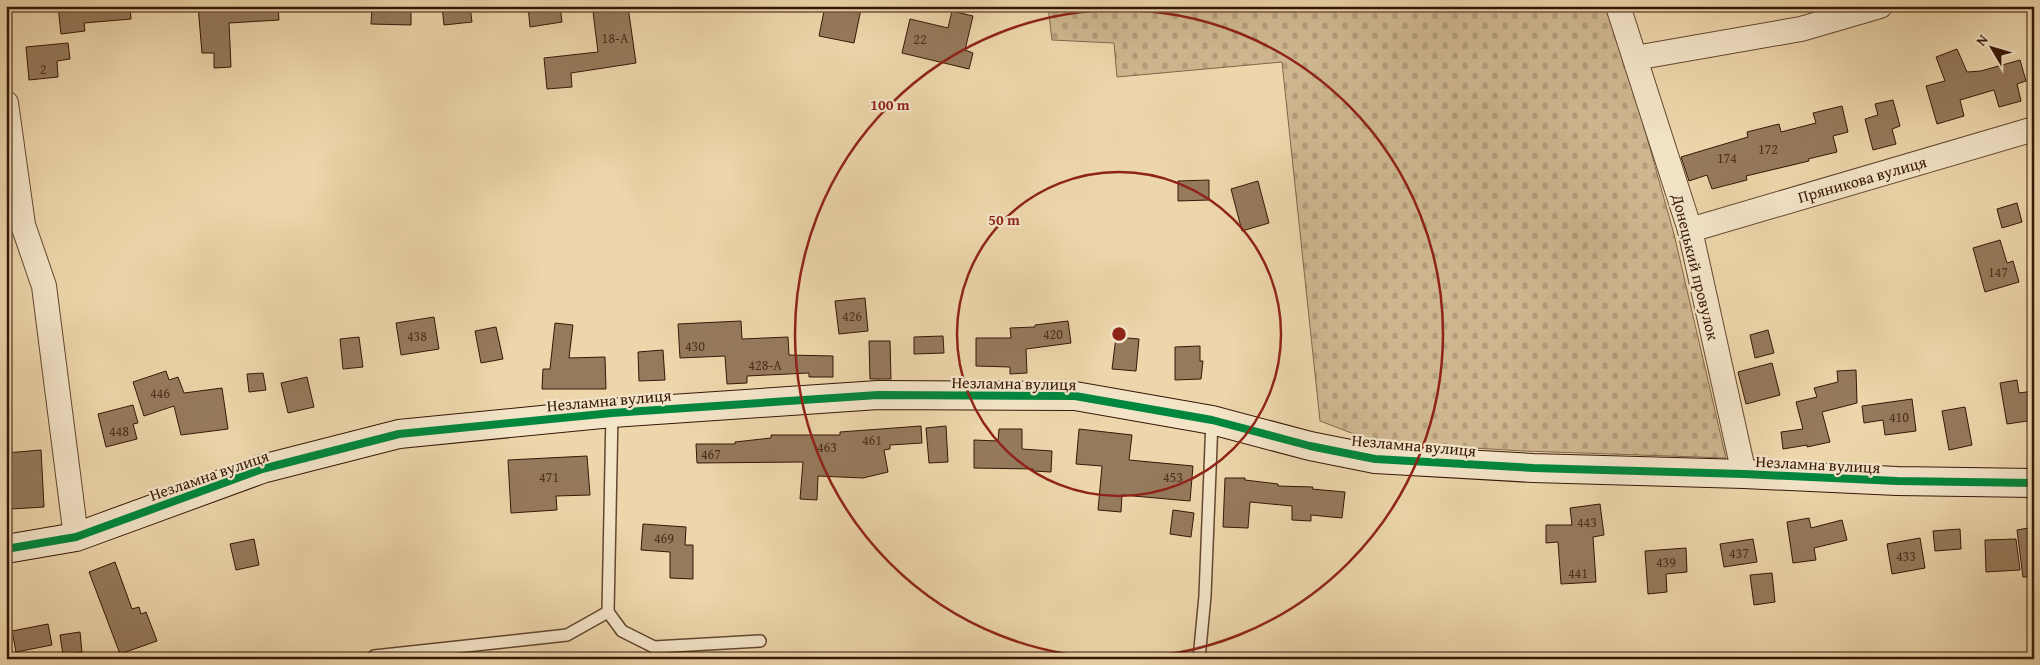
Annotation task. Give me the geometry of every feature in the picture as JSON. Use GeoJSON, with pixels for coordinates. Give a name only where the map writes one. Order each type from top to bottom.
{"type":"FeatureCollection","features":[{"type":"Feature","properties":{"kind":"street","name":"Донецький провулок"},"geometry":{"type":"LineString","coordinates":[[1618,6],[1690,230],[1744,474]]}},
{"type":"Feature","properties":{"kind":"street"},"geometry":{"type":"LineString","coordinates":[[1635,58],[1801,29],[1880,6]]}},
{"type":"Feature","properties":{"kind":"street"},"geometry":{"type":"LineString","coordinates":[[6,103],[23,225],[44,286],[76,537]]}},
{"type":"Feature","properties":{"kind":"street","name":"Пряникова вулиця"},"geometry":{"type":"LineString","coordinates":[[1690,230],[2034,129]]}},
{"type":"Feature","properties":{"kind":"street","name":"Незламна вулиця"},"geometry":{"type":"LineString","coordinates":[[6,549],[76,537],[262,469],[399,434],[612,413],[878,395],[1076,396],[1212,420],[1310,446],[1375,459],[1533,468],[1744,474],[1897,481],[2034,483]]}},
{"type":"Feature","properties":{"kind":"lane"},"geometry":{"type":"LineString","coordinates":[[612,413],[608,612],[622,631],[654,647],[760,641]]}},
{"type":"Feature","properties":{"kind":"lane"},"geometry":{"type":"LineString","coordinates":[[1199,659],[1205,596],[1212,420]]}},
{"type":"Feature","properties":{"kind":"lane"},"geometry":{"type":"LineString","coordinates":[[374,656],[567,635],[608,612]]}},
{"type":"Feature","properties":{"kind":"green space"},"geometry":{"type":"Polygon","coordinates":[[[1048,6],[1610,6],[1674,234],[1726,458],[1524,451],[1375,442],[1320,421],[1282,62],[1117,77],[1114,43],[1052,40],[1048,6]]]}},
{"type":"Feature","properties":{"kind":"building"},"geometry":{"type":"Polygon","coordinates":[[[58,6],[130,6],[131,19],[84,23],[85,31],[61,34],[58,6]]]}},
{"type":"Feature","properties":{"kind":"building"},"geometry":{"type":"Polygon","coordinates":[[[198,6],[278,6],[279,20],[229,23],[231,67],[214,68],[214,53],[202,53],[198,6]]]}},
{"type":"Feature","properties":{"kind":"building"},"geometry":{"type":"Polygon","coordinates":[[[372,6],[411,6],[411,25],[371,24],[372,6]]]}},
{"type":"Feature","properties":{"kind":"building"},"geometry":{"type":"Polygon","coordinates":[[[442,6],[470,6],[472,22],[444,25],[442,6]]]}},
{"type":"Feature","properties":{"kind":"building"},"geometry":{"type":"Polygon","coordinates":[[[528,6],[560,6],[562,22],[530,27],[528,6]]]}},
{"type":"Feature","properties":{"kind":"building"},"geometry":{"type":"Polygon","coordinates":[[[825,6],[848,6],[861,9],[854,43],[819,36],[825,6]]]}},
{"type":"Feature","properties":{"kind":"building"},"geometry":{"type":"Polygon","coordinates":[[[628,7],[636,63],[571,73],[572,87],[547,89],[544,58],[598,52],[593,12],[628,7]]]}},
{"type":"Feature","properties":{"kind":"building"},"geometry":{"type":"Polygon","coordinates":[[[952,11],[973,16],[965,50],[973,53],[969,69],[902,53],[910,19],[948,28],[952,11]]]}},
{"type":"Feature","properties":{"kind":"building"},"geometry":{"type":"Polygon","coordinates":[[[68,43],[70,59],[57,61],[58,77],[29,80],[26,47],[68,43]]]}},
{"type":"Feature","properties":{"kind":"building"},"geometry":{"type":"Polygon","coordinates":[[[1957,49],[1967,72],[1981,71],[2020,60],[2026,81],[2017,84],[2021,101],[1999,107],[1994,90],[1960,100],[1964,116],[1937,124],[1926,86],[1945,81],[1936,57],[1957,49]]]}},
{"type":"Feature","properties":{"kind":"building"},"geometry":{"type":"Polygon","coordinates":[[[1893,100],[1900,126],[1892,129],[1896,144],[1873,150],[1865,119],[1878,115],[1875,104],[1893,100]]]}},
{"type":"Feature","properties":{"kind":"building"},"geometry":{"type":"Polygon","coordinates":[[[1842,106],[1848,132],[1833,136],[1837,152],[1808,159],[1809,161],[1746,176],[1747,180],[1712,189],[1707,175],[1689,181],[1681,157],[1748,137],[1747,132],[1779,124],[1781,132],[1816,123],[1813,113],[1842,106]]]}},
{"type":"Feature","properties":{"kind":"building"},"geometry":{"type":"Polygon","coordinates":[[[1209,180],[1209,200],[1178,201],[1178,181],[1209,180]]]}},
{"type":"Feature","properties":{"kind":"building"},"geometry":{"type":"Polygon","coordinates":[[[1258,181],[1269,223],[1242,231],[1231,189],[1258,181]]]}},
{"type":"Feature","properties":{"kind":"building"},"geometry":{"type":"Polygon","coordinates":[[[2017,203],[2022,222],[2002,228],[1997,209],[2017,203]]]}},
{"type":"Feature","properties":{"kind":"building"},"geometry":{"type":"Polygon","coordinates":[[[2000,240],[2007,263],[2013,261],[2019,282],[1985,292],[1973,248],[2000,240]]]}},
{"type":"Feature","properties":{"kind":"building"},"geometry":{"type":"Polygon","coordinates":[[[865,298],[868,331],[839,334],[835,301],[865,298]]]}},
{"type":"Feature","properties":{"kind":"building"},"geometry":{"type":"Polygon","coordinates":[[[434,317],[439,349],[401,355],[396,323],[434,317]]]}},
{"type":"Feature","properties":{"kind":"building"},"geometry":{"type":"Polygon","coordinates":[[[741,321],[742,339],[788,337],[789,355],[833,356],[833,377],[809,377],[809,373],[747,376],[747,383],[727,384],[725,356],[680,358],[678,324],[741,321]]]}},
{"type":"Feature","properties":{"kind":"building"},"geometry":{"type":"Polygon","coordinates":[[[1068,321],[1071,343],[1026,349],[1027,373],[1010,374],[1010,367],[976,366],[976,338],[1011,338],[1010,328],[1035,327],[1035,325],[1068,321]]]}},
{"type":"Feature","properties":{"kind":"building"},"geometry":{"type":"Polygon","coordinates":[[[555,323],[573,325],[569,358],[605,357],[606,389],[542,389],[543,369],[550,369],[555,323]]]}},
{"type":"Feature","properties":{"kind":"building"},"geometry":{"type":"Polygon","coordinates":[[[496,327],[503,359],[481,363],[475,331],[496,327]]]}},
{"type":"Feature","properties":{"kind":"building"},"geometry":{"type":"Polygon","coordinates":[[[1768,330],[1774,353],[1755,358],[1750,335],[1768,330]]]}},
{"type":"Feature","properties":{"kind":"building"},"geometry":{"type":"Polygon","coordinates":[[[943,336],[944,353],[914,354],[914,337],[943,336]]]}},
{"type":"Feature","properties":{"kind":"building"},"geometry":{"type":"Polygon","coordinates":[[[359,337],[363,367],[343,369],[340,339],[359,337]]]}},
{"type":"Feature","properties":{"kind":"building"},"geometry":{"type":"Polygon","coordinates":[[[1116,337],[1139,339],[1136,371],[1112,369],[1116,337]]]}},
{"type":"Feature","properties":{"kind":"building"},"geometry":{"type":"Polygon","coordinates":[[[869,341],[890,341],[891,379],[870,379],[869,341]]]}},
{"type":"Feature","properties":{"kind":"building"},"geometry":{"type":"Polygon","coordinates":[[[1200,346],[1200,361],[1203,361],[1201,379],[1175,380],[1175,347],[1200,346]]]}},
{"type":"Feature","properties":{"kind":"building"},"geometry":{"type":"Polygon","coordinates":[[[663,350],[665,380],[639,381],[638,352],[663,350]]]}},
{"type":"Feature","properties":{"kind":"building"},"geometry":{"type":"Polygon","coordinates":[[[1772,363],[1780,395],[1746,404],[1738,372],[1772,363]]]}},
{"type":"Feature","properties":{"kind":"building"},"geometry":{"type":"Polygon","coordinates":[[[1856,370],[1857,403],[1822,412],[1830,442],[1807,447],[1807,445],[1783,449],[1781,432],[1803,429],[1796,402],[1817,397],[1814,388],[1838,382],[1837,371],[1856,370]]]}},
{"type":"Feature","properties":{"kind":"building"},"geometry":{"type":"Polygon","coordinates":[[[166,371],[169,380],[178,377],[184,393],[222,388],[228,429],[181,435],[174,406],[144,416],[133,382],[166,371]]]}},
{"type":"Feature","properties":{"kind":"building"},"geometry":{"type":"Polygon","coordinates":[[[263,373],[266,390],[249,392],[247,374],[263,373]]]}},
{"type":"Feature","properties":{"kind":"building"},"geometry":{"type":"Polygon","coordinates":[[[307,377],[314,407],[288,413],[281,383],[307,377]]]}},
{"type":"Feature","properties":{"kind":"building"},"geometry":{"type":"Polygon","coordinates":[[[2017,380],[2019,393],[2034,391],[2034,420],[2007,424],[2000,383],[2017,380]]]}},
{"type":"Feature","properties":{"kind":"building"},"geometry":{"type":"Polygon","coordinates":[[[1912,399],[1916,431],[1885,435],[1883,420],[1864,423],[1862,406],[1912,399]]]}},
{"type":"Feature","properties":{"kind":"building"},"geometry":{"type":"Polygon","coordinates":[[[133,405],[138,423],[133,424],[137,439],[106,447],[98,414],[133,405]]]}},
{"type":"Feature","properties":{"kind":"building"},"geometry":{"type":"Polygon","coordinates":[[[1965,407],[1972,445],[1949,450],[1942,411],[1965,407]]]}},
{"type":"Feature","properties":{"kind":"building"},"geometry":{"type":"Polygon","coordinates":[[[921,426],[922,443],[890,445],[890,449],[884,450],[888,472],[863,478],[818,476],[817,500],[800,499],[803,462],[697,463],[696,444],[735,444],[735,442],[771,438],[771,435],[840,435],[840,432],[921,426]]]}},
{"type":"Feature","properties":{"kind":"building"},"geometry":{"type":"Polygon","coordinates":[[[946,426],[948,462],[929,463],[926,428],[946,426]]]}},
{"type":"Feature","properties":{"kind":"building"},"geometry":{"type":"Polygon","coordinates":[[[999,429],[1022,429],[1022,449],[1052,451],[1051,472],[1033,471],[1033,469],[974,468],[974,440],[998,441],[999,429]]]}},
{"type":"Feature","properties":{"kind":"building"},"geometry":{"type":"Polygon","coordinates":[[[1079,429],[1132,435],[1129,460],[1193,466],[1190,501],[1122,495],[1121,512],[1098,510],[1102,466],[1076,464],[1079,429]]]}},
{"type":"Feature","properties":{"kind":"building"},"geometry":{"type":"Polygon","coordinates":[[[41,450],[44,507],[11,509],[9,472],[6,472],[6,453],[41,450]]]}},
{"type":"Feature","properties":{"kind":"building"},"geometry":{"type":"Polygon","coordinates":[[[587,456],[590,495],[556,496],[557,510],[511,513],[508,460],[587,456]]]}},
{"type":"Feature","properties":{"kind":"building"},"geometry":{"type":"Polygon","coordinates":[[[1225,478],[1245,478],[1245,480],[1278,484],[1278,486],[1313,487],[1312,489],[1345,492],[1342,518],[1311,515],[1311,521],[1292,520],[1292,506],[1250,502],[1248,528],[1223,527],[1225,478]]]}},
{"type":"Feature","properties":{"kind":"building"},"geometry":{"type":"Polygon","coordinates":[[[1600,504],[1604,535],[1593,537],[1596,582],[1561,584],[1558,542],[1546,543],[1546,525],[1572,525],[1570,508],[1600,504]]]}},
{"type":"Feature","properties":{"kind":"building"},"geometry":{"type":"Polygon","coordinates":[[[1173,510],[1194,513],[1191,537],[1170,534],[1173,510]]]}},
{"type":"Feature","properties":{"kind":"building"},"geometry":{"type":"Polygon","coordinates":[[[1809,518],[1811,528],[1842,520],[1847,540],[1814,548],[1816,560],[1793,563],[1787,522],[1809,518]]]}},
{"type":"Feature","properties":{"kind":"building"},"geometry":{"type":"Polygon","coordinates":[[[643,524],[686,527],[685,545],[693,545],[693,579],[670,578],[670,552],[641,550],[643,524]]]}},
{"type":"Feature","properties":{"kind":"building"},"geometry":{"type":"Polygon","coordinates":[[[2034,527],[2034,577],[2023,577],[2017,530],[2034,527]]]}},
{"type":"Feature","properties":{"kind":"building"},"geometry":{"type":"Polygon","coordinates":[[[1960,529],[1961,549],[1935,551],[1933,531],[1960,529]]]}},
{"type":"Feature","properties":{"kind":"building"},"geometry":{"type":"Polygon","coordinates":[[[1920,538],[1925,568],[1892,574],[1887,544],[1920,538]]]}},
{"type":"Feature","properties":{"kind":"building"},"geometry":{"type":"Polygon","coordinates":[[[254,539],[259,565],[236,570],[230,544],[254,539]]]}},
{"type":"Feature","properties":{"kind":"building"},"geometry":{"type":"Polygon","coordinates":[[[1753,539],[1757,562],[1724,567],[1720,544],[1753,539]]]}},
{"type":"Feature","properties":{"kind":"building"},"geometry":{"type":"Polygon","coordinates":[[[2016,539],[2020,570],[1986,572],[1985,540],[2016,539]]]}},
{"type":"Feature","properties":{"kind":"building"},"geometry":{"type":"Polygon","coordinates":[[[1686,548],[1687,572],[1666,574],[1667,592],[1648,594],[1645,551],[1686,548]]]}},
{"type":"Feature","properties":{"kind":"building"},"geometry":{"type":"Polygon","coordinates":[[[115,562],[132,609],[139,607],[141,614],[146,612],[157,641],[120,654],[89,572],[115,562]]]}},
{"type":"Feature","properties":{"kind":"building"},"geometry":{"type":"Polygon","coordinates":[[[1772,573],[1775,602],[1754,605],[1750,575],[1772,573]]]}},
{"type":"Feature","properties":{"kind":"building"},"geometry":{"type":"Polygon","coordinates":[[[48,624],[52,645],[16,652],[12,631],[48,624]]]}},
{"type":"Feature","properties":{"kind":"building"},"geometry":{"type":"Polygon","coordinates":[[[80,632],[82,652],[63,655],[60,635],[80,632]]]}},
{"type":"Feature","properties":{"kind":"cycle path"},"geometry":{"type":"LineString","coordinates":[[6,549],[76,537],[262,469],[399,434],[612,413],[878,395],[1075,396],[1212,420],[1310,446],[1375,459],[1533,468],[1744,474],[1897,481],[2034,483]]}}]}
